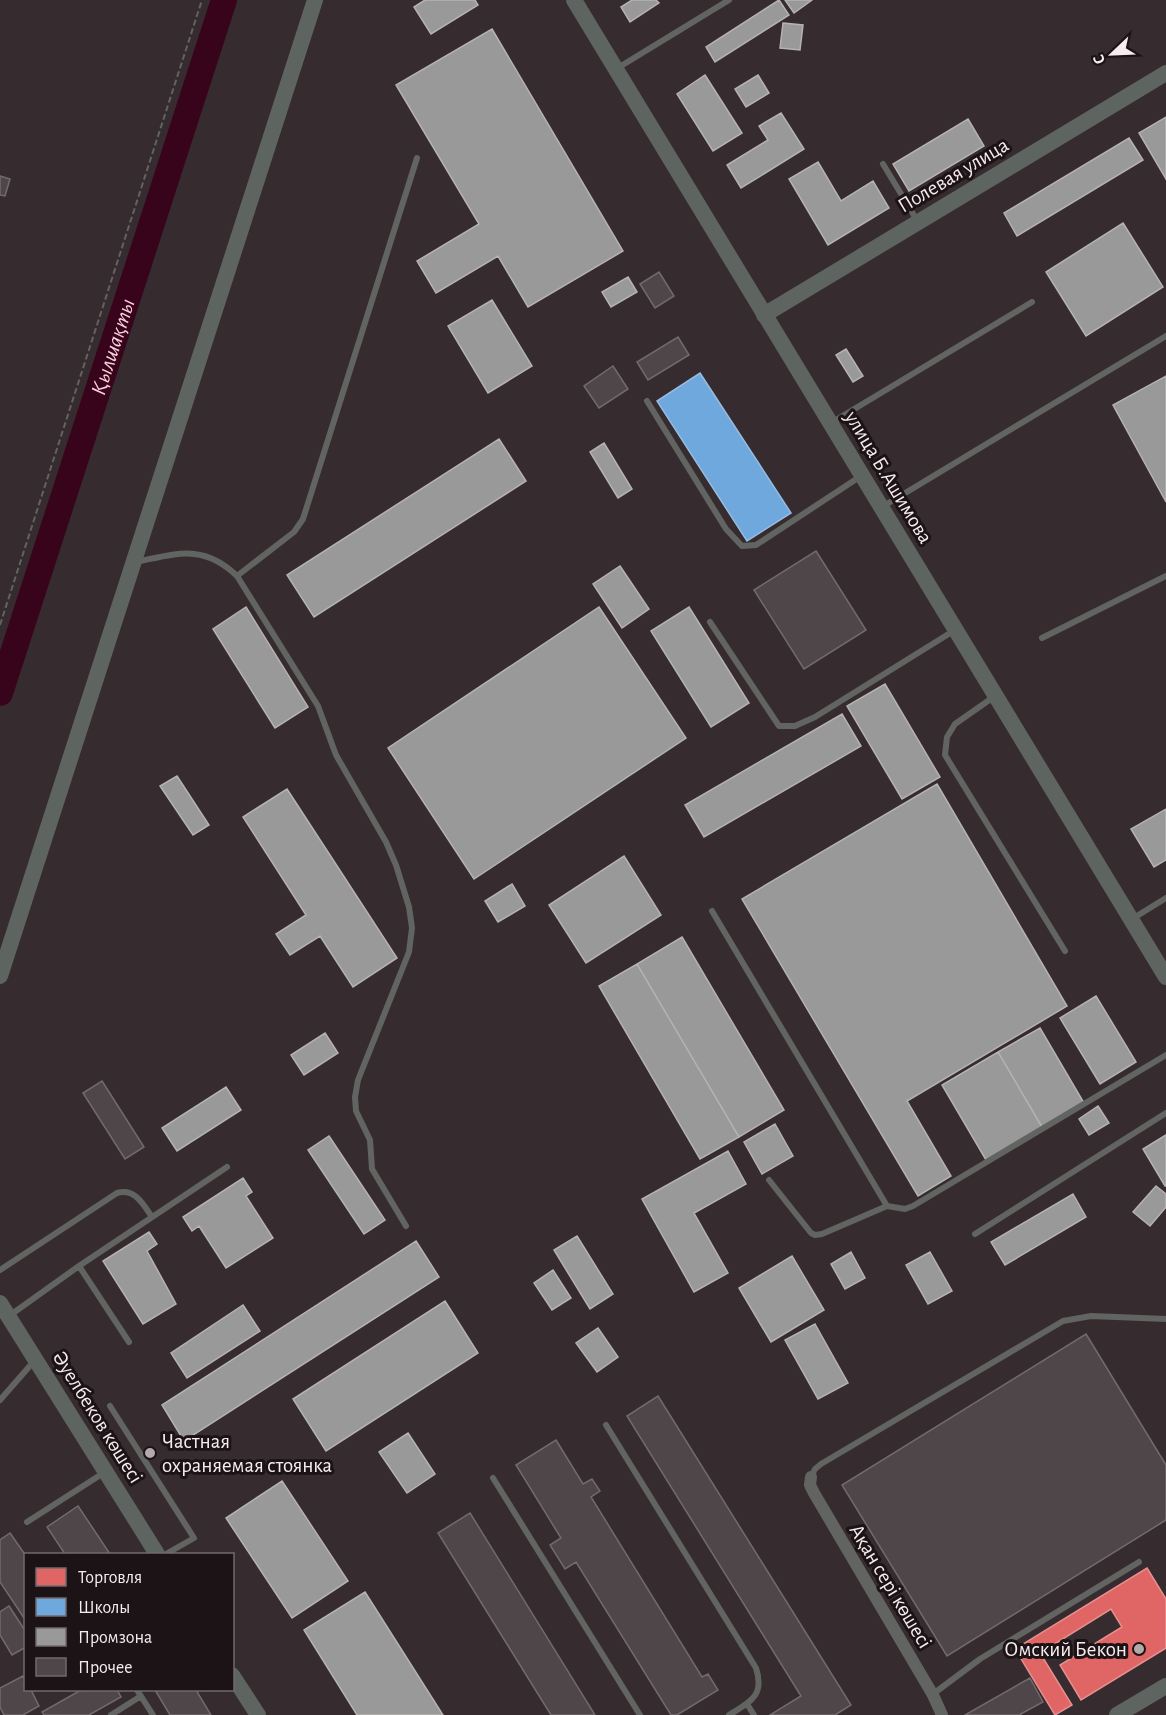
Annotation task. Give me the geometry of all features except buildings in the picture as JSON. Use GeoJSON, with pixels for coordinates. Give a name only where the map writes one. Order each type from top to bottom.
{"type":"FeatureCollection","features":[{"type":"Feature","properties":{"kind":"street"},"geometry":{"type":"LineString","coordinates":[[0,976],[315,0]]}},
{"type":"Feature","properties":{"kind":"street","name":"улица Б.Ашимова"},"geometry":{"type":"LineString","coordinates":[[574,0],[1166,977]]}},
{"type":"Feature","properties":{"kind":"street","name":"Полевая улица"},"geometry":{"type":"LineString","coordinates":[[764,315],[1166,73]]}},
{"type":"Feature","properties":{"kind":"street","name":"Әуелбеков көшесі"},"geometry":{"type":"LineString","coordinates":[[4,1310],[157,1553]]}},
{"type":"Feature","properties":{"kind":"street","name":"Ақан сері көшесі"},"geometry":{"type":"LineString","coordinates":[[811,1477],[810,1485],[814,1493],[933,1695],[942,1715]]}},
{"type":"Feature","properties":{"kind":"street"},"geometry":{"type":"LineString","coordinates":[[234,1679],[252,1713]]}},
{"type":"Feature","properties":{"kind":"street"},"geometry":{"type":"LineString","coordinates":[[1117,1715],[1166,1686]]}},
{"type":"Feature","properties":{"kind":"lane"},"geometry":{"type":"LineString","coordinates":[[616,69],[729,0]]}},
{"type":"Feature","properties":{"kind":"lane"},"geometry":{"type":"LineString","coordinates":[[237,576],[294,532],[303,519],[417,158]]}},
{"type":"Feature","properties":{"kind":"lane"},"geometry":{"type":"LineString","coordinates":[[883,164],[918,222]]}},
{"type":"Feature","properties":{"kind":"lane"},"geometry":{"type":"LineString","coordinates":[[830,424],[1032,302]]}},
{"type":"Feature","properties":{"kind":"lane"},"geometry":{"type":"LineString","coordinates":[[881,508],[1166,336]]}},
{"type":"Feature","properties":{"kind":"lane"},"geometry":{"type":"LineString","coordinates":[[647,401],[726,529],[742,546],[756,545],[862,476]]}},
{"type":"Feature","properties":{"kind":"lane"},"geometry":{"type":"LineString","coordinates":[[134,562],[184,554],[205,556],[218,560],[237,576],[318,706],[336,755],[386,842],[396,865],[409,908],[412,928],[409,952],[358,1080],[354,1096],[356,1111],[370,1140],[372,1169],[406,1226]]}},
{"type":"Feature","properties":{"kind":"lane"},"geometry":{"type":"LineString","coordinates":[[1042,638],[1166,576]]}},
{"type":"Feature","properties":{"kind":"lane"},"geometry":{"type":"LineString","coordinates":[[710,622],[779,726],[795,726],[814,717],[955,630]]}},
{"type":"Feature","properties":{"kind":"lane"},"geometry":{"type":"LineString","coordinates":[[995,696],[956,724],[947,737],[945,754],[1065,951]]}},
{"type":"Feature","properties":{"kind":"lane"},"geometry":{"type":"LineString","coordinates":[[1131,920],[1166,898]]}},
{"type":"Feature","properties":{"kind":"lane"},"geometry":{"type":"LineString","coordinates":[[712,911],[887,1206]]}},
{"type":"Feature","properties":{"kind":"lane"},"geometry":{"type":"LineString","coordinates":[[769,1180],[810,1233],[815,1235],[887,1206],[905,1209],[914,1206],[1166,1055]]}},
{"type":"Feature","properties":{"kind":"lane"},"geometry":{"type":"LineString","coordinates":[[975,1234],[1166,1113]]}},
{"type":"Feature","properties":{"kind":"lane"},"geometry":{"type":"LineString","coordinates":[[4,1310],[79,1266],[227,1167]]}},
{"type":"Feature","properties":{"kind":"lane"},"geometry":{"type":"LineString","coordinates":[[0,1270],[117,1193],[126,1191],[138,1197],[152,1217]]}},
{"type":"Feature","properties":{"kind":"lane"},"geometry":{"type":"LineString","coordinates":[[79,1266],[129,1342]]}},
{"type":"Feature","properties":{"kind":"lane"},"geometry":{"type":"LineString","coordinates":[[811,1477],[814,1469],[821,1464],[1063,1321],[1091,1316],[1166,1319]]}},
{"type":"Feature","properties":{"kind":"lane"},"geometry":{"type":"LineString","coordinates":[[0,1400],[35,1360]]}},
{"type":"Feature","properties":{"kind":"lane"},"geometry":{"type":"LineString","coordinates":[[110,1406],[194,1538],[168,1553]]}},
{"type":"Feature","properties":{"kind":"lane"},"geometry":{"type":"LineString","coordinates":[[606,1425],[756,1668],[760,1687],[755,1696],[729,1715]]}},
{"type":"Feature","properties":{"kind":"lane"},"geometry":{"type":"LineString","coordinates":[[27,1522],[106,1472]]}},
{"type":"Feature","properties":{"kind":"lane"},"geometry":{"type":"LineString","coordinates":[[493,1478],[640,1715]]}},
{"type":"Feature","properties":{"kind":"lane"},"geometry":{"type":"LineString","coordinates":[[933,1695],[980,1659],[1139,1562]]}},
{"type":"Feature","properties":{"kind":"lane"},"geometry":{"type":"LineString","coordinates":[[138,1691],[153,1715]]}},
{"type":"Feature","properties":{"kind":"lane"},"geometry":{"type":"LineString","coordinates":[[111,1715],[141,1696]]}},
{"type":"Feature","properties":{"kind":"lane"},"geometry":{"type":"LineString","coordinates":[[747,1704],[754,1715]]}},
{"type":"Feature","properties":{"kind":"path"},"geometry":{"type":"LineString","coordinates":[[0,625],[202,0]]}},
{"type":"Feature","properties":{"kind":"waterway","name":"Қылшақты"},"geometry":{"type":"LineString","coordinates":[[0,693],[224,0]]}},
{"type":"Feature","properties":{"kind":"place","name":"Частная охраняемая стоянка"},"geometry":{"type":"Point","coordinates":[150,1453]}},
{"type":"Feature","properties":{"kind":"place","name":"Омский Бекон"},"geometry":{"type":"Point","coordinates":[1139,1649]}}]}
